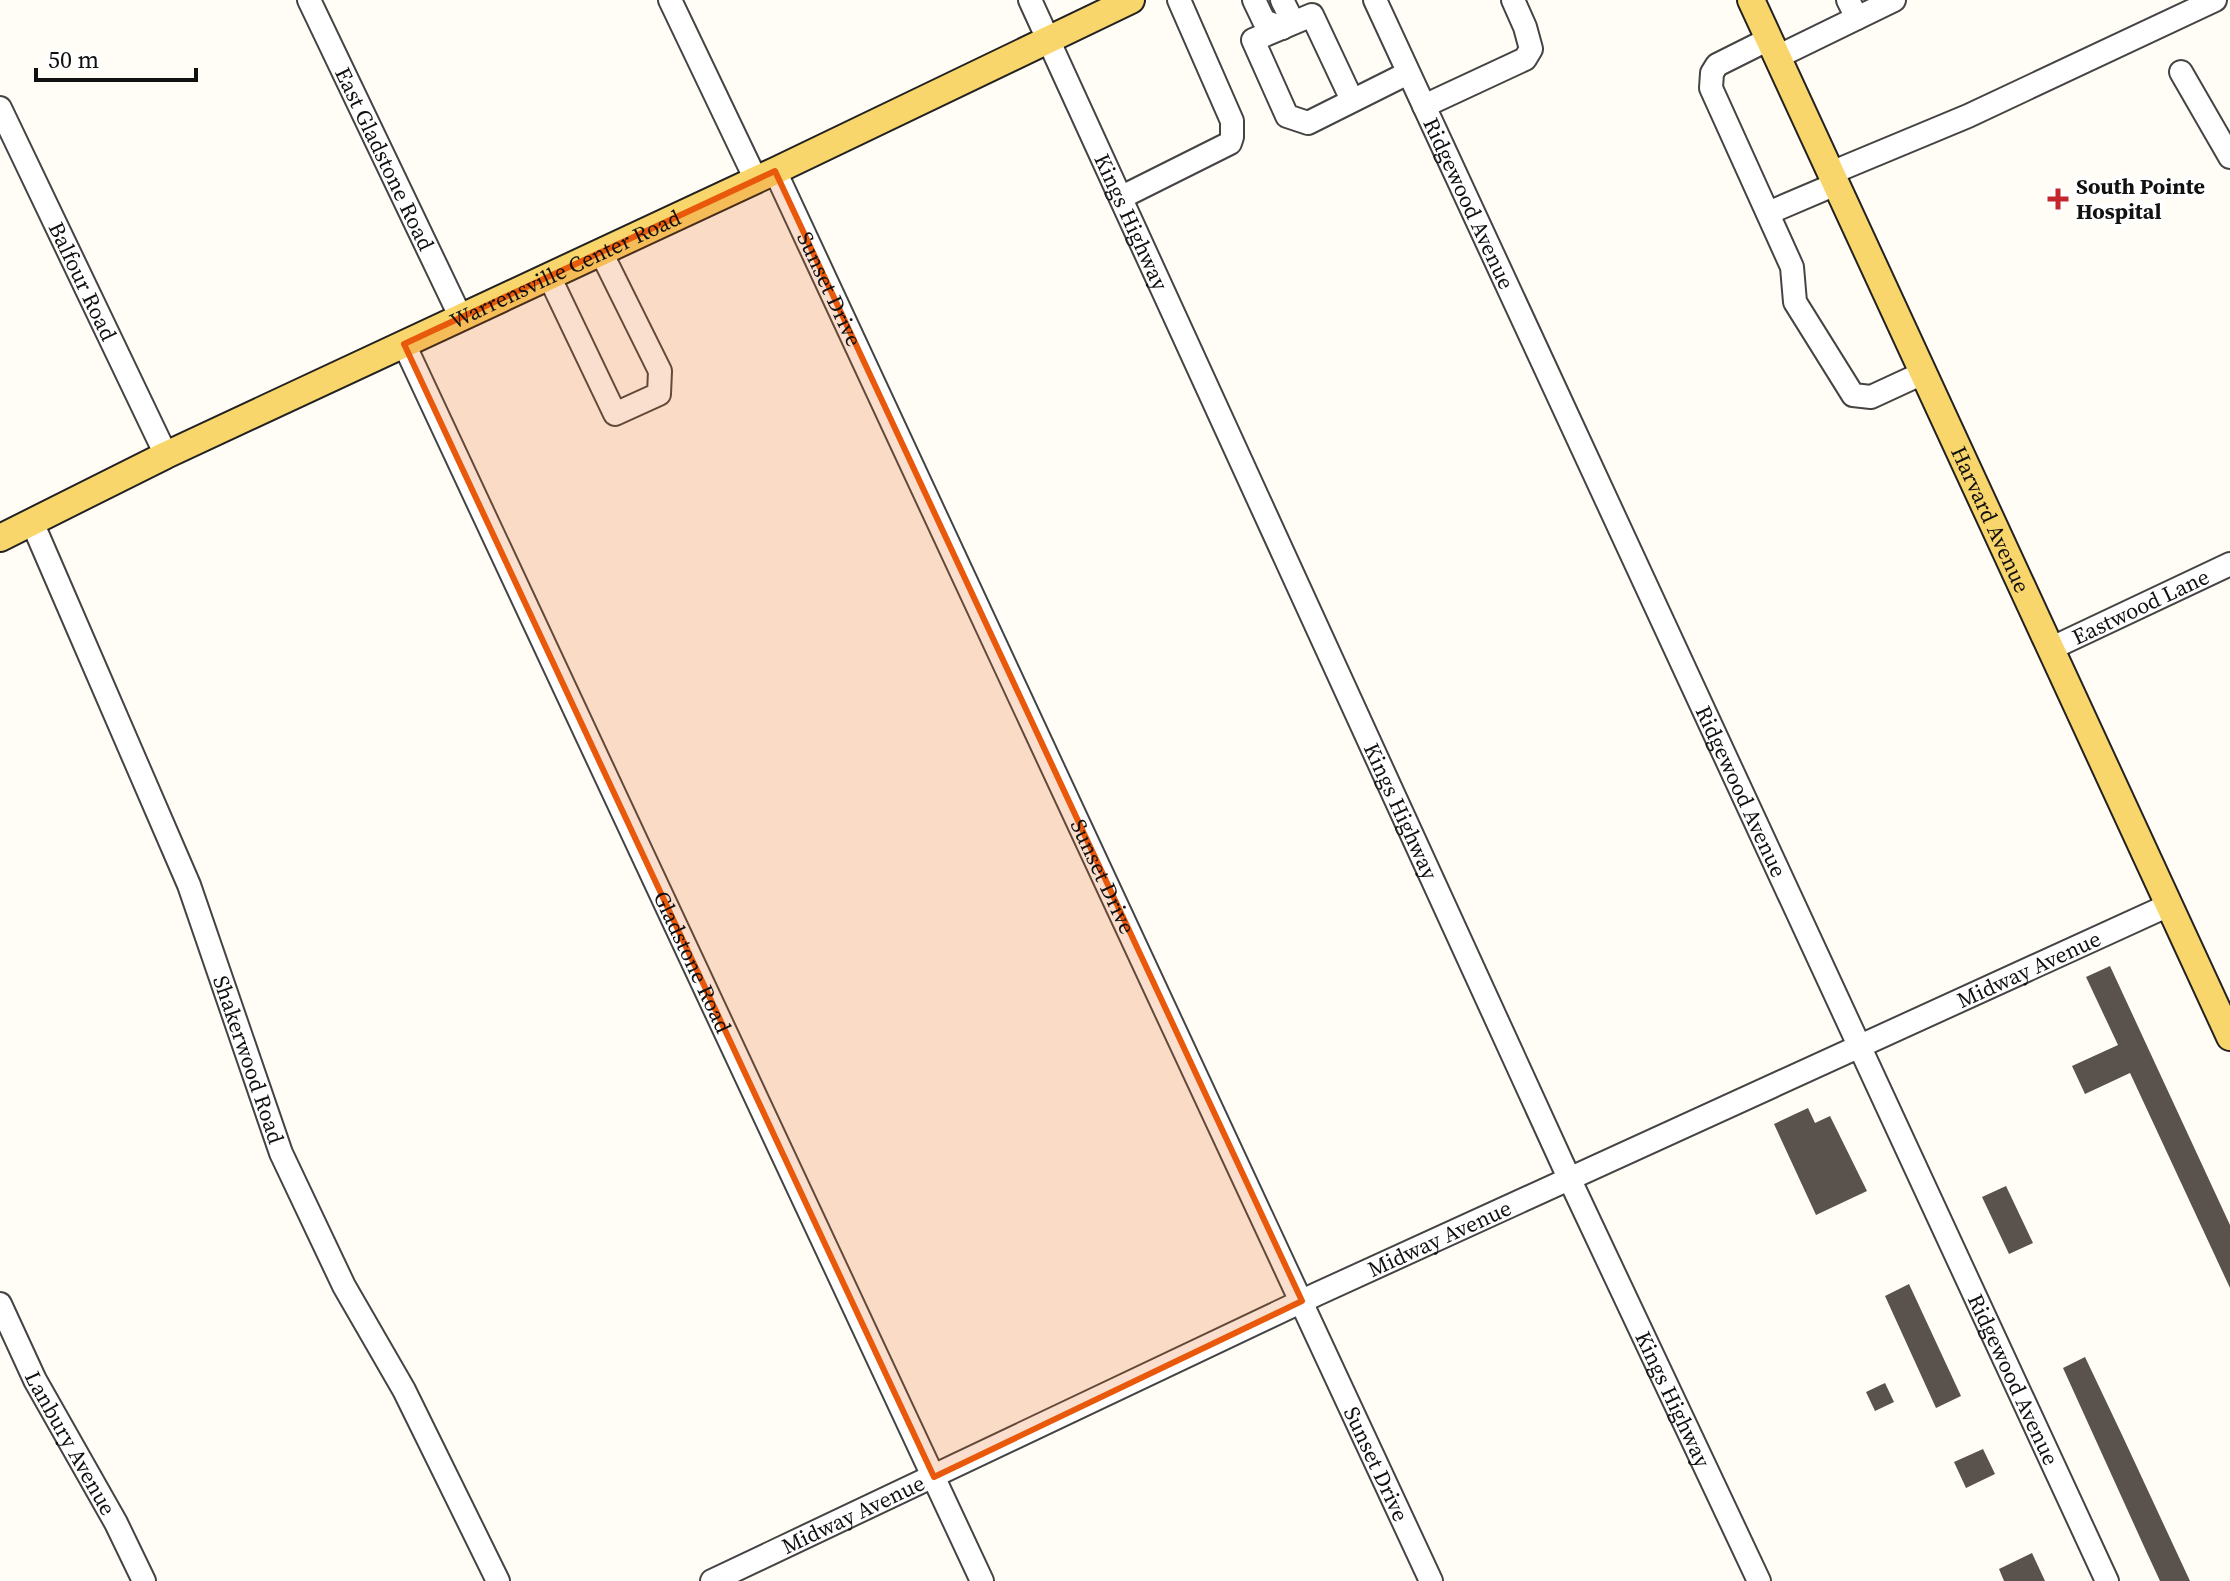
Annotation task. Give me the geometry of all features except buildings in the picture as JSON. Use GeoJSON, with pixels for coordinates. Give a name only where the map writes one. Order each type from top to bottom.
{"type":"FeatureCollection","features":[{"type":"Feature","properties":{"kind":"main road","name":"Warrensville Center Road"},"geometry":{"type":"LineString","coordinates":[[0,538],[166,455],[765,176],[1131,0]]}},
{"type":"Feature","properties":{"kind":"main road","name":"Harvard Avenue"},"geometry":{"type":"LineString","coordinates":[[1751,0],[2230,1037]]}},
{"type":"Feature","properties":{"kind":"street","name":"East Gladstone Road"},"geometry":{"type":"LineString","coordinates":[[309,0],[461,318]]}},
{"type":"Feature","properties":{"kind":"street","name":"Sunset Drive"},"geometry":{"type":"LineString","coordinates":[[670,0],[765,176],[1302,1301],[1431,1581]]}},
{"type":"Feature","properties":{"kind":"street","name":"Kings Highway"},"geometry":{"type":"LineString","coordinates":[[1030,0],[1569,1178],[1759,1581]]}},
{"type":"Feature","properties":{"kind":"street"},"geometry":{"type":"LineString","coordinates":[[1122,197],[1230,143],[1232,137],[1232,121],[1179,0]]}},
{"type":"Feature","properties":{"kind":"street"},"geometry":{"type":"LineString","coordinates":[[1254,0],[1264,21],[1282,28]]}},
{"type":"Feature","properties":{"kind":"street"},"geometry":{"type":"LineString","coordinates":[[1282,0],[1289,14],[1282,28]]}},
{"type":"Feature","properties":{"kind":"street","name":"Ridgewood Avenue"},"geometry":{"type":"LineString","coordinates":[[1375,0],[2107,1581]]}},
{"type":"Feature","properties":{"kind":"street"},"geometry":{"type":"LineString","coordinates":[[1424,106],[1525,59],[1531,49],[1513,0]]}},
{"type":"Feature","properties":{"kind":"street"},"geometry":{"type":"LineString","coordinates":[[1894,0],[1854,6],[1773,48],[1717,65],[1712,73],[1711,88],[1792,267],[1795,302],[1853,395],[1871,397],[1923,373]]}},
{"type":"Feature","properties":{"kind":"street"},"geometry":{"type":"LineString","coordinates":[[1768,213],[1833,178],[2215,0]]}},
{"type":"Feature","properties":{"kind":"street"},"geometry":{"type":"LineString","coordinates":[[1352,100],[1312,15],[1253,40],[1287,116],[1308,123],[1408,73]]}},
{"type":"Feature","properties":{"kind":"street"},"geometry":{"type":"LineString","coordinates":[[2181,72],[2230,157]]}},
{"type":"Feature","properties":{"kind":"street","name":"Balfour Road"},"geometry":{"type":"LineString","coordinates":[[0,108],[166,455]]}},
{"type":"Feature","properties":{"kind":"street"},"geometry":{"type":"LineString","coordinates":[[549,276],[615,414],[659,394],[660,371],[601,252]]}},
{"type":"Feature","properties":{"kind":"street","name":"Gladstone Road"},"geometry":{"type":"LineString","coordinates":[[404,344],[982,1581]]}},
{"type":"Feature","properties":{"kind":"street","name":"Shakerwood Road"},"geometry":{"type":"LineString","coordinates":[[32,522],[189,885],[281,1153],[344,1286],[404,1390],[498,1581]]}},
{"type":"Feature","properties":{"kind":"street","name":"Eastwood Lane"},"geometry":{"type":"LineString","coordinates":[[2050,649],[2230,564]]}},
{"type":"Feature","properties":{"kind":"street","name":"Midway Avenue"},"geometry":{"type":"LineString","coordinates":[[712,1581],[1302,1301],[2169,905]]}},
{"type":"Feature","properties":{"kind":"street","name":"Lanbury Avenue"},"geometry":{"type":"LineString","coordinates":[[0,1304],[35,1380],[116,1523],[144,1581]]}},
{"type":"Feature","properties":{"kind":"highlighted area"},"geometry":{"type":"Polygon","coordinates":[[[775,171],[1302,1301],[934,1477],[404,344],[775,171]]]}},
{"type":"Feature","properties":{"kind":"place","name":"South Pointe Hospital"},"geometry":{"type":"Point","coordinates":[2058,199]}}]}
